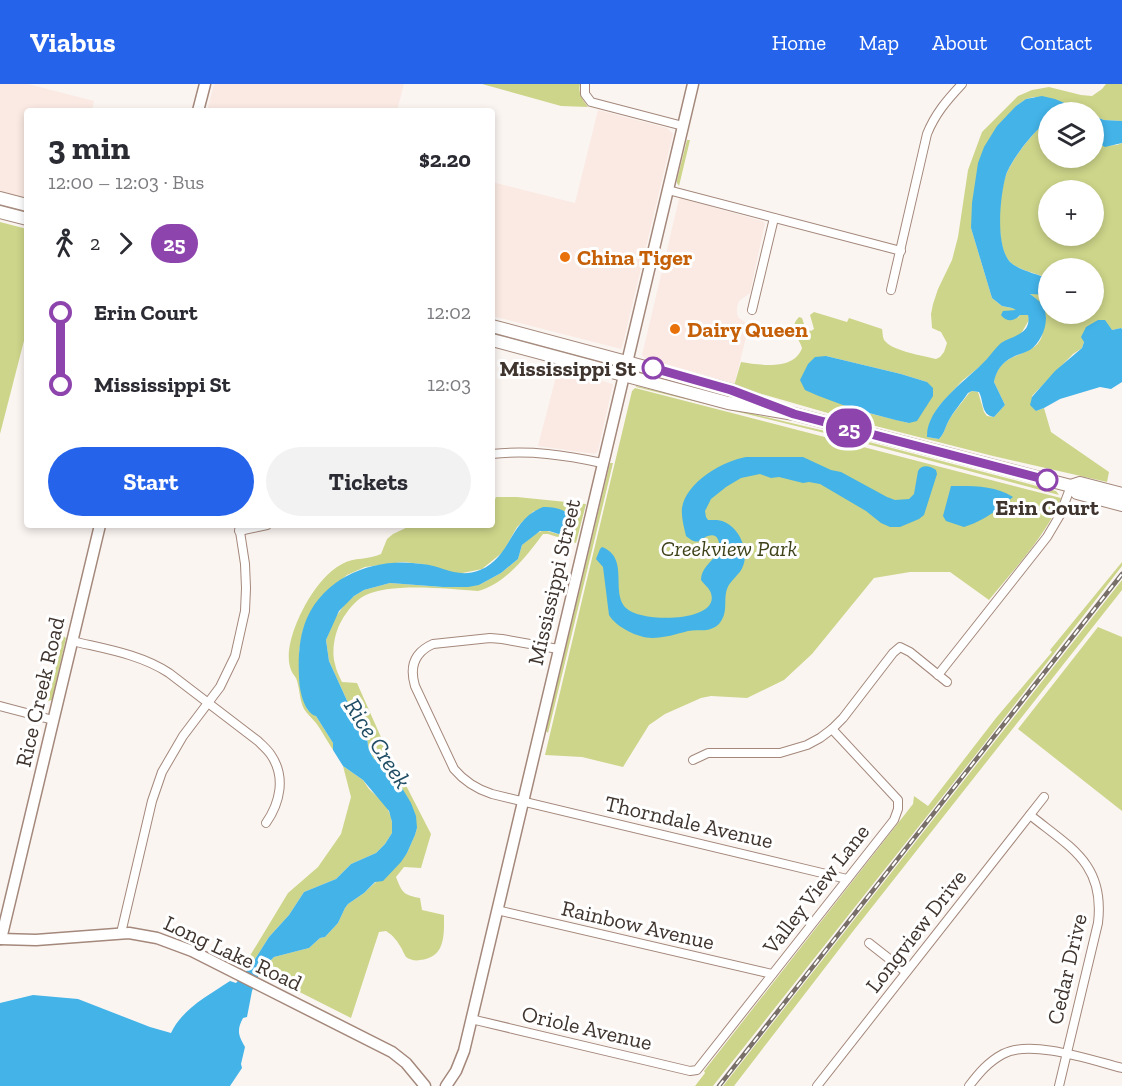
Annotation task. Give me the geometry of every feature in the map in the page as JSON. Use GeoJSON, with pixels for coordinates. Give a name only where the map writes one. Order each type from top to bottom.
{"type":"FeatureCollection","features":[{"type":"Feature","properties":{"kind":"main road"},"geometry":{"type":"LineString","coordinates":[[0,198],[24,204]]}},
{"type":"Feature","properties":{"kind":"main road"},"geometry":{"type":"LineString","coordinates":[[0,212],[24,218]]}},
{"type":"Feature","properties":{"kind":"main road"},"geometry":{"type":"LineString","coordinates":[[495,327],[731,390],[794,414]]}},
{"type":"Feature","properties":{"kind":"main road"},"geometry":{"type":"LineString","coordinates":[[495,341],[728,403],[794,414],[1071,486],[1080,483],[1122,494]]}},
{"type":"Feature","properties":{"kind":"main road"},"geometry":{"type":"LineString","coordinates":[[1071,486],[1077,493],[1122,505]]}},
{"type":"Feature","properties":{"kind":"street"},"geometry":{"type":"LineString","coordinates":[[199,108],[205,84]]}},
{"type":"Feature","properties":{"kind":"street"},"geometry":{"type":"LineString","coordinates":[[585,84],[587,98],[596,104],[683,126]]}},
{"type":"Feature","properties":{"kind":"street","name":"Mississippi Street"},"geometry":{"type":"LineString","coordinates":[[446,1086],[460,1062],[471,1019],[693,84]]}},
{"type":"Feature","properties":{"kind":"street"},"geometry":{"type":"LineString","coordinates":[[891,290],[930,127],[940,108],[962,84]]}},
{"type":"Feature","properties":{"kind":"street"},"geometry":{"type":"LineString","coordinates":[[668,190],[901,251]]}},
{"type":"Feature","properties":{"kind":"street"},"geometry":{"type":"LineString","coordinates":[[752,310],[774,218]]}},
{"type":"Feature","properties":{"kind":"street"},"geometry":{"type":"LineString","coordinates":[[495,454],[553,453],[602,463]]}},
{"type":"Feature","properties":{"kind":"street"},"geometry":{"type":"LineString","coordinates":[[938,675],[1047,537],[1060,515],[1071,486]]}},
{"type":"Feature","properties":{"kind":"street","name":"Rice Creek Road"},"geometry":{"type":"LineString","coordinates":[[1,939],[99,528]]}},
{"type":"Feature","properties":{"kind":"street"},"geometry":{"type":"LineString","coordinates":[[121,933],[152,801],[162,772],[173,750],[220,687],[235,656],[245,611],[246,588],[239,528]]}},
{"type":"Feature","properties":{"kind":"street","name":"Thorndale Avenue"},"geometry":{"type":"LineString","coordinates":[[558,649],[490,638],[439,643],[425,647],[419,653],[413,663],[412,677],[415,686],[454,770],[470,786],[481,791],[847,879]]}},
{"type":"Feature","properties":{"kind":"street"},"geometry":{"type":"LineString","coordinates":[[72,641],[130,655],[157,665],[258,741],[270,753],[279,773],[280,791],[273,813],[266,823]]}},
{"type":"Feature","properties":{"kind":"street"},"geometry":{"type":"LineString","coordinates":[[693,760],[708,753],[767,754],[794,750],[820,738],[843,718],[900,647],[910,652],[947,682]]}},
{"type":"Feature","properties":{"kind":"street"},"geometry":{"type":"LineString","coordinates":[[0,706],[53,720]]}},
{"type":"Feature","properties":{"kind":"street","name":"Valley View Lane"},"geometry":{"type":"LineString","coordinates":[[694,1071],[700,1067],[894,820],[898,800],[832,729]]}},
{"type":"Feature","properties":{"kind":"street","name":"Longview Drive"},"geometry":{"type":"LineString","coordinates":[[817,1086],[1044,797]]}},
{"type":"Feature","properties":{"kind":"street","name":"Cedar Drive"},"geometry":{"type":"LineString","coordinates":[[1030,815],[1081,857],[1095,882],[1100,908],[1059,1086]]}},
{"type":"Feature","properties":{"kind":"street","name":"Rainbow Avenue"},"geometry":{"type":"LineString","coordinates":[[497,910],[772,975]]}},
{"type":"Feature","properties":{"kind":"street","name":"Long Lake Road"},"geometry":{"type":"LineString","coordinates":[[1,939],[36,940],[121,933],[143,935],[171,942],[392,1052],[419,1077],[425,1086]]}},
{"type":"Feature","properties":{"kind":"street"},"geometry":{"type":"LineString","coordinates":[[869,943],[906,972]]}},
{"type":"Feature","properties":{"kind":"street","name":"Oriole Avenue"},"geometry":{"type":"LineString","coordinates":[[471,1019],[694,1071]]}},
{"type":"Feature","properties":{"kind":"street"},"geometry":{"type":"LineString","coordinates":[[969,1086],[986,1065],[1005,1053],[1027,1048],[1038,1048],[1122,1068]]}},
{"type":"Feature","properties":{"kind":"shaded area"},"geometry":{"type":"Polygon","coordinates":[[[0,84],[28,84],[94,101],[93,108],[24,108],[24,198],[0,192],[0,84]]]}},
{"type":"Feature","properties":{"kind":"shaded area"},"geometry":{"type":"Polygon","coordinates":[[[214,84],[404,84],[398,108],[208,108],[214,84]]]}},
{"type":"Feature","properties":{"kind":"shaded area"},"geometry":{"type":"Polygon","coordinates":[[[598,110],[667,128],[673,134],[621,349],[495,317],[495,183],[575,203],[598,110]]]}},
{"type":"Feature","properties":{"kind":"shaded area"},"geometry":{"type":"Polygon","coordinates":[[[680,198],[765,223],[750,293],[739,301],[737,307],[739,318],[749,325],[734,386],[653,363],[653,360],[642,355],[680,198]]]}},
{"type":"Feature","properties":{"kind":"shaded area"},"geometry":{"type":"Polygon","coordinates":[[[558,369],[613,384],[598,451],[595,454],[538,446],[558,369]]]}},
{"type":"Feature","properties":{"kind":"green space"},"geometry":{"type":"Polygon","coordinates":[[[482,84],[580,84],[581,96],[588,107],[561,106],[482,84]]]}},
{"type":"Feature","properties":{"kind":"green space"},"geometry":{"type":"Polygon","coordinates":[[[1106,84],[1122,84],[1122,121],[1104,120],[1104,102],[1061,102],[1034,97],[1016,106],[971,228],[992,298],[1002,306],[1016,309],[1014,311],[1018,318],[1020,315],[1028,315],[1029,320],[1018,336],[1001,344],[939,406],[931,420],[927,437],[939,439],[952,415],[972,391],[978,392],[987,416],[994,417],[1005,405],[994,382],[997,371],[1010,359],[1032,349],[1038,343],[1042,336],[1043,324],[1104,324],[1104,258],[1038,258],[1038,275],[1012,264],[1002,243],[1000,206],[1006,175],[1013,161],[1038,130],[1038,168],[1104,168],[1104,146],[1122,143],[1122,329],[1112,330],[1084,342],[1082,348],[1073,354],[1032,396],[1036,411],[1044,408],[1051,432],[1109,472],[1107,482],[852,420],[734,386],[741,362],[776,365],[792,360],[798,355],[802,348],[794,325],[799,317],[802,318],[805,327],[811,331],[814,329],[810,315],[814,312],[847,322],[849,318],[882,329],[885,341],[896,348],[936,359],[940,357],[947,343],[941,332],[932,328],[931,314],[938,289],[952,260],[958,237],[968,170],[982,132],[1018,96],[1032,90],[1049,87],[1092,96],[1106,84]],[[826,356],[860,411],[909,423],[927,382],[826,356]]]}},
{"type":"Feature","properties":{"kind":"green space"},"geometry":{"type":"Polygon","coordinates":[[[687,140],[690,140],[679,186],[677,180],[687,140]]]}},
{"type":"Feature","properties":{"kind":"green space"},"geometry":{"type":"Polygon","coordinates":[[[0,222],[24,228],[24,341],[0,434],[0,222]]]}},
{"type":"Feature","properties":{"kind":"green space"},"geometry":{"type":"Polygon","coordinates":[[[1030,294],[1038,294],[1038,301],[1030,294]]]}},
{"type":"Feature","properties":{"kind":"green space"},"geometry":{"type":"Polygon","coordinates":[[[636,386],[846,436],[1056,491],[1059,495],[837,436],[636,386]]]}},
{"type":"Feature","properties":{"kind":"green space","name":"Creekview Park"},"geometry":{"type":"Polygon","coordinates":[[[635,388],[1061,498],[1039,538],[989,600],[950,572],[910,572],[874,578],[812,654],[784,680],[747,698],[711,696],[665,714],[649,725],[623,767],[582,757],[545,755],[632,391],[635,388]]]}},
{"type":"Feature","properties":{"kind":"green space"},"geometry":{"type":"Polygon","coordinates":[[[610,463],[613,463],[548,733],[546,731],[610,463]]]}},
{"type":"Feature","properties":{"kind":"green space"},"geometry":{"type":"Polygon","coordinates":[[[496,497],[517,497],[586,504],[576,543],[543,534],[506,576],[478,591],[403,588],[388,589],[364,596],[352,606],[342,620],[336,635],[334,659],[340,678],[342,682],[357,683],[380,735],[431,834],[421,868],[404,867],[396,877],[404,892],[420,898],[422,910],[444,915],[442,944],[435,955],[428,958],[411,960],[406,957],[391,935],[386,931],[379,932],[351,1018],[260,972],[274,957],[309,948],[320,938],[325,937],[338,923],[348,904],[364,893],[407,853],[417,828],[386,765],[372,756],[367,736],[354,716],[329,661],[326,640],[335,618],[354,596],[364,590],[390,583],[443,587],[479,585],[501,573],[518,559],[522,545],[535,534],[544,530],[568,537],[572,527],[570,517],[566,511],[534,511],[517,527],[503,552],[482,569],[458,574],[422,564],[403,562],[365,567],[347,575],[321,597],[308,617],[303,630],[299,651],[299,679],[308,710],[316,716],[333,743],[333,750],[302,705],[296,678],[289,662],[290,644],[300,615],[311,595],[337,567],[351,560],[381,554],[387,539],[406,528],[495,528],[496,497]]]}},
{"type":"Feature","properties":{"kind":"green space"},"geometry":{"type":"Polygon","coordinates":[[[1122,562],[1122,566],[981,748],[713,1086],[695,1086],[705,1073],[704,1071],[913,804],[914,796],[928,806],[1122,562]]]}},
{"type":"Feature","properties":{"kind":"green space"},"geometry":{"type":"Polygon","coordinates":[[[1122,580],[1122,590],[734,1086],[723,1086],[1122,580]]]}},
{"type":"Feature","properties":{"kind":"green space"},"geometry":{"type":"Polygon","coordinates":[[[1098,627],[1122,637],[1122,811],[1018,729],[1098,627]]]}},
{"type":"Feature","properties":{"kind":"green space"},"geometry":{"type":"Polygon","coordinates":[[[63,636],[66,638],[52,700],[48,701],[63,636]]]}},
{"type":"Feature","properties":{"kind":"green space"},"geometry":{"type":"Polygon","coordinates":[[[343,766],[363,780],[386,805],[391,817],[392,833],[376,853],[351,864],[336,879],[304,892],[289,915],[269,937],[250,967],[245,964],[288,893],[318,867],[341,834],[351,797],[343,766]]]}},
{"type":"Feature","properties":{"kind":"water"},"geometry":{"type":"Polygon","coordinates":[[[1042,96],[1062,102],[1038,102],[1038,129],[1018,153],[1006,175],[1001,207],[1001,233],[1005,254],[1010,262],[1038,275],[1038,294],[1030,294],[1038,301],[1038,324],[1045,324],[1035,346],[1009,359],[998,371],[994,382],[1005,405],[994,417],[985,411],[979,392],[972,391],[952,415],[939,439],[927,437],[928,426],[947,396],[985,362],[1001,343],[1020,333],[1027,326],[1028,315],[1020,315],[1011,320],[1001,315],[1003,311],[1016,310],[1002,306],[992,298],[971,228],[978,163],[984,147],[997,126],[1026,99],[1042,96]]]}},
{"type":"Feature","properties":{"kind":"water"},"geometry":{"type":"Polygon","coordinates":[[[1104,120],[1122,121],[1122,143],[1105,147],[1104,120]]]}},
{"type":"Feature","properties":{"kind":"water"},"geometry":{"type":"Polygon","coordinates":[[[1105,320],[1112,330],[1122,329],[1122,382],[1111,389],[1100,387],[1060,399],[1036,411],[1030,405],[1032,397],[1055,371],[1082,348],[1084,342],[1081,337],[1086,327],[1091,324],[1104,324],[1105,320]]]}},
{"type":"Feature","properties":{"kind":"water"},"geometry":{"type":"Polygon","coordinates":[[[826,356],[927,382],[933,388],[933,396],[917,421],[909,423],[869,413],[805,390],[800,380],[808,364],[815,357],[826,356]]]}},
{"type":"Feature","properties":{"kind":"water"},"geometry":{"type":"Polygon","coordinates":[[[746,457],[803,457],[831,470],[841,472],[895,500],[909,499],[914,494],[918,471],[922,467],[931,467],[936,470],[937,474],[924,515],[900,527],[890,527],[881,523],[866,511],[820,484],[803,483],[779,477],[771,478],[760,474],[741,478],[711,499],[705,511],[708,520],[724,522],[736,531],[745,552],[742,569],[727,589],[725,611],[719,624],[708,630],[688,631],[652,638],[634,634],[622,628],[609,615],[603,567],[596,559],[600,549],[602,547],[610,552],[615,559],[618,567],[619,593],[626,608],[635,613],[664,618],[694,614],[705,609],[711,601],[710,591],[701,580],[701,576],[707,565],[719,553],[719,543],[712,535],[698,541],[686,536],[682,508],[690,490],[698,481],[727,463],[746,457]]]}},
{"type":"Feature","properties":{"kind":"water"},"geometry":{"type":"Polygon","coordinates":[[[951,486],[991,488],[1013,497],[990,515],[964,527],[946,521],[943,516],[951,486]]]}},
{"type":"Feature","properties":{"kind":"water"},"geometry":{"type":"Polygon","coordinates":[[[543,507],[557,508],[572,518],[572,530],[568,537],[549,531],[540,531],[522,545],[518,559],[501,573],[479,585],[443,587],[390,583],[364,590],[354,596],[339,611],[326,640],[329,661],[354,716],[367,736],[372,756],[386,765],[393,773],[411,803],[416,816],[417,828],[401,862],[383,881],[375,882],[348,904],[338,923],[325,937],[320,938],[309,948],[274,957],[260,972],[252,991],[247,1017],[243,1018],[239,1030],[245,1047],[242,1068],[230,1086],[0,1086],[0,1003],[33,995],[78,999],[171,1033],[182,1017],[197,1003],[230,981],[236,983],[304,892],[336,879],[351,864],[376,853],[385,844],[392,833],[389,811],[363,780],[343,766],[333,750],[333,743],[303,700],[299,682],[299,655],[302,632],[307,618],[327,590],[340,580],[371,566],[405,563],[430,565],[457,573],[480,570],[499,556],[523,520],[543,507]]]}},
{"type":"Feature","properties":{"kind":"railway"},"geometry":{"type":"LineString","coordinates":[[719,1086],[1122,574]]}},
{"type":"Feature","properties":{"kind":"bus line","name":"25"},"geometry":{"type":"LineString","coordinates":[[653,368],[731,390],[794,414],[1047,480]]}},
{"type":"Feature","properties":{"kind":"place","name":"China Tiger"},"geometry":{"type":"Point","coordinates":[565,257]}},
{"type":"Feature","properties":{"kind":"place","name":"Dairy Queen"},"geometry":{"type":"Point","coordinates":[675,329]}},
{"type":"Feature","properties":{"kind":"place","name":"Mississippi St"},"geometry":{"type":"Point","coordinates":[653,368]}},
{"type":"Feature","properties":{"kind":"place","name":"Erin Court"},"geometry":{"type":"Point","coordinates":[1047,480]}},
{"type":"Feature","properties":{"kind":"water label","name":"Rice Creek"},"geometry":{"type":"Point","coordinates":[378,743]}}]}
